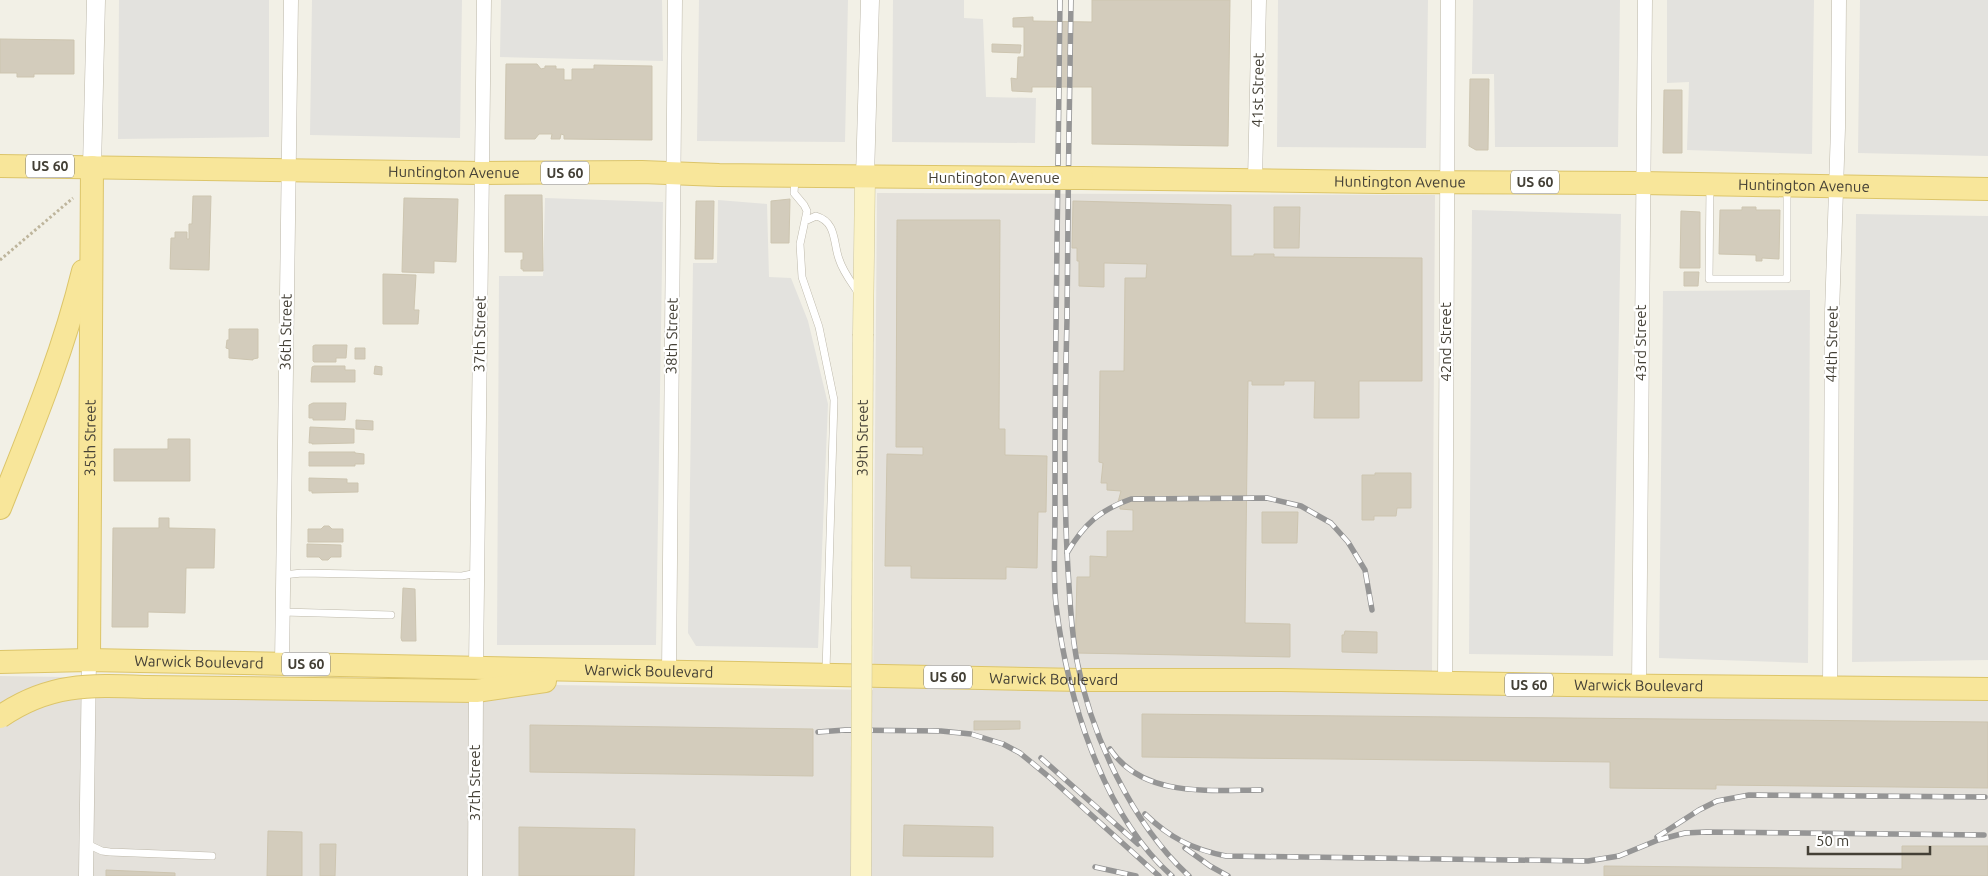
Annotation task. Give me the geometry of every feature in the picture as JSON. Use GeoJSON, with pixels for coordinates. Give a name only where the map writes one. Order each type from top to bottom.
{"type":"FeatureCollection","features":[{"type":"Feature","properties":{"kind":"main road","name":"Huntington Avenue"},"geometry":{"type":"LineString","coordinates":[[3,166],[482,173],[642,172],[865,177],[1642,182],[1988,189]]}},
{"type":"Feature","properties":{"kind":"main road","name":"35th Street"},"geometry":{"type":"LineString","coordinates":[[89,660],[92,167]]}},
{"type":"Feature","properties":{"kind":"main road","name":"39th Street"},"geometry":{"type":"LineString","coordinates":[[861,876],[865,177]]}},
{"type":"Feature","properties":{"kind":"main road"},"geometry":{"type":"LineString","coordinates":[[0,508],[53,372],[76,300],[92,236]]}},
{"type":"Feature","properties":{"kind":"main road","name":"Warwick Boulevard"},"geometry":{"type":"LineString","coordinates":[[0,662],[89,660],[669,673],[1988,689]]}},
{"type":"Feature","properties":{"kind":"main road"},"geometry":{"type":"LineString","coordinates":[[0,717],[28,700],[57,690],[83,686],[476,691],[611,672]]}},
{"type":"Feature","properties":{"kind":"street","name":"35th Street"},"geometry":{"type":"LineString","coordinates":[[92,167],[96,0]]}},
{"type":"Feature","properties":{"kind":"street","name":"36th Street"},"geometry":{"type":"LineString","coordinates":[[282,664],[291,0]]}},
{"type":"Feature","properties":{"kind":"street","name":"37th Street"},"geometry":{"type":"LineString","coordinates":[[476,668],[484,0]]}},
{"type":"Feature","properties":{"kind":"street","name":"38th Street"},"geometry":{"type":"LineString","coordinates":[[669,673],[676,0]]}},
{"type":"Feature","properties":{"kind":"street","name":"39th Street"},"geometry":{"type":"LineString","coordinates":[[865,177],[870,0]]}},
{"type":"Feature","properties":{"kind":"street","name":"41st Street"},"geometry":{"type":"LineString","coordinates":[[1256,180],[1260,0]]}},
{"type":"Feature","properties":{"kind":"street","name":"42nd Street"},"geometry":{"type":"LineString","coordinates":[[1445,683],[1448,0]]}},
{"type":"Feature","properties":{"kind":"street","name":"43rd Street"},"geometry":{"type":"LineString","coordinates":[[1639,685],[1645,0]]}},
{"type":"Feature","properties":{"kind":"street","name":"44th Street"},"geometry":{"type":"LineString","coordinates":[[1830,688],[1832,319],[1839,0]]}},
{"type":"Feature","properties":{"kind":"street","name":"35th Street"},"geometry":{"type":"LineString","coordinates":[[86,876],[89,660]]}},
{"type":"Feature","properties":{"kind":"street","name":"37th Street"},"geometry":{"type":"LineString","coordinates":[[475,876],[476,691]]}},
{"type":"Feature","properties":{"kind":"lane"},"geometry":{"type":"LineString","coordinates":[[795,176],[794,193],[807,211],[800,244],[802,277],[819,327],[834,400],[826,675]]}},
{"type":"Feature","properties":{"kind":"lane"},"geometry":{"type":"LineString","coordinates":[[1710,184],[1709,279],[1786,279],[1787,186]]}},
{"type":"Feature","properties":{"kind":"lane"},"geometry":{"type":"LineString","coordinates":[[806,221],[816,216],[826,221],[833,232],[837,253],[842,266],[863,302]]}},
{"type":"Feature","properties":{"kind":"lane"},"geometry":{"type":"LineString","coordinates":[[283,575],[302,573],[462,576],[477,573]]}},
{"type":"Feature","properties":{"kind":"lane"},"geometry":{"type":"LineString","coordinates":[[283,612],[391,615]]}},
{"type":"Feature","properties":{"kind":"lane"},"geometry":{"type":"LineString","coordinates":[[86,844],[102,851],[110,852],[212,856]]}},
{"type":"Feature","properties":{"kind":"path"},"geometry":{"type":"LineString","coordinates":[[0,260],[75,196]]}},
{"type":"Feature","properties":{"kind":"shaded area"},"geometry":{"type":"Polygon","coordinates":[[[119,0],[269,0],[269,137],[118,139],[119,0]]]}},
{"type":"Feature","properties":{"kind":"shaded area"},"geometry":{"type":"Polygon","coordinates":[[[312,0],[462,0],[460,138],[310,135],[312,0]]]}},
{"type":"Feature","properties":{"kind":"shaded area"},"geometry":{"type":"Polygon","coordinates":[[[501,0],[662,0],[663,61],[500,57],[501,0]]]}},
{"type":"Feature","properties":{"kind":"shaded area"},"geometry":{"type":"Polygon","coordinates":[[[699,0],[848,0],[845,142],[697,141],[699,0]]]}},
{"type":"Feature","properties":{"kind":"shaded area"},"geometry":{"type":"Polygon","coordinates":[[[893,0],[964,0],[964,18],[983,19],[986,97],[1036,98],[1035,143],[892,142],[893,0]]]}},
{"type":"Feature","properties":{"kind":"shaded area"},"geometry":{"type":"Polygon","coordinates":[[[1278,0],[1428,0],[1426,148],[1277,147],[1278,0]]]}},
{"type":"Feature","properties":{"kind":"shaded area"},"geometry":{"type":"Polygon","coordinates":[[[1473,0],[1620,0],[1618,147],[1495,147],[1494,74],[1472,74],[1473,0]]]}},
{"type":"Feature","properties":{"kind":"shaded area"},"geometry":{"type":"Polygon","coordinates":[[[1667,0],[1814,0],[1812,154],[1687,150],[1689,82],[1667,83],[1667,0]]]}},
{"type":"Feature","properties":{"kind":"shaded area"},"geometry":{"type":"Polygon","coordinates":[[[1860,0],[1988,0],[1988,156],[1858,153],[1860,0]]]}},
{"type":"Feature","properties":{"kind":"shaded area"},"geometry":{"type":"Polygon","coordinates":[[[877,193],[1435,195],[1432,672],[1988,677],[1988,876],[0,876],[0,676],[873,690],[877,193]]]}},
{"type":"Feature","properties":{"kind":"shaded area"},"geometry":{"type":"Polygon","coordinates":[[[545,198],[663,202],[656,645],[497,645],[499,276],[543,276],[545,198]]]}},
{"type":"Feature","properties":{"kind":"shaded area"},"geometry":{"type":"Polygon","coordinates":[[[718,200],[767,204],[769,277],[791,278],[808,321],[828,404],[818,648],[696,646],[688,633],[693,263],[717,263],[718,200]]]}},
{"type":"Feature","properties":{"kind":"shaded area"},"geometry":{"type":"Polygon","coordinates":[[[1472,210],[1621,214],[1613,656],[1469,654],[1472,210]]]}},
{"type":"Feature","properties":{"kind":"shaded area"},"geometry":{"type":"Polygon","coordinates":[[[1856,214],[1988,216],[1988,660],[1852,662],[1856,214]]]}},
{"type":"Feature","properties":{"kind":"shaded area"},"geometry":{"type":"Polygon","coordinates":[[[1810,290],[1808,663],[1659,658],[1663,291],[1810,290]]]}},
{"type":"Feature","properties":{"kind":"building"},"geometry":{"type":"Polygon","coordinates":[[[1092,0],[1230,0],[1228,146],[1092,144],[1092,87],[1032,87],[1032,92],[1012,91],[1011,78],[1017,79],[1018,57],[1024,57],[1024,27],[1013,27],[1013,18],[1033,17],[1033,21],[1092,22],[1092,0]]]}},
{"type":"Feature","properties":{"kind":"building"},"geometry":{"type":"Polygon","coordinates":[[[0,39],[74,40],[74,74],[34,74],[34,77],[17,77],[17,73],[0,73],[0,39]]]}},
{"type":"Feature","properties":{"kind":"building"},"geometry":{"type":"Polygon","coordinates":[[[992,44],[1021,45],[1020,53],[992,52],[992,44]]]}},
{"type":"Feature","properties":{"kind":"building"},"geometry":{"type":"Polygon","coordinates":[[[506,64],[537,64],[541,69],[545,68],[545,66],[556,66],[556,69],[564,69],[564,80],[572,80],[572,69],[594,69],[594,65],[652,66],[652,140],[564,139],[564,135],[561,134],[560,139],[551,139],[552,134],[539,134],[535,139],[505,139],[506,64]]]}},
{"type":"Feature","properties":{"kind":"building"},"geometry":{"type":"Polygon","coordinates":[[[1470,79],[1489,79],[1488,150],[1476,150],[1469,146],[1470,79]]]}},
{"type":"Feature","properties":{"kind":"building"},"geometry":{"type":"Polygon","coordinates":[[[1664,90],[1682,90],[1682,153],[1663,153],[1664,90]]]}},
{"type":"Feature","properties":{"kind":"building"},"geometry":{"type":"Polygon","coordinates":[[[505,195],[542,195],[543,271],[523,271],[521,269],[521,260],[523,260],[523,252],[505,252],[505,195]]]}},
{"type":"Feature","properties":{"kind":"building"},"geometry":{"type":"Polygon","coordinates":[[[193,196],[211,196],[209,270],[170,269],[171,238],[175,238],[175,232],[187,232],[187,239],[189,239],[189,224],[192,224],[193,196]]]}},
{"type":"Feature","properties":{"kind":"building"},"geometry":{"type":"Polygon","coordinates":[[[404,198],[458,199],[456,262],[434,261],[434,273],[402,272],[404,198]]]}},
{"type":"Feature","properties":{"kind":"building"},"geometry":{"type":"Polygon","coordinates":[[[790,199],[789,243],[771,243],[771,201],[790,199]]]}},
{"type":"Feature","properties":{"kind":"building"},"geometry":{"type":"Polygon","coordinates":[[[696,201],[714,201],[713,259],[695,259],[696,201]]]}},
{"type":"Feature","properties":{"kind":"building"},"geometry":{"type":"Polygon","coordinates":[[[1073,201],[1231,205],[1231,256],[1274,254],[1274,257],[1422,258],[1422,381],[1359,381],[1359,418],[1314,418],[1315,381],[1284,381],[1284,385],[1252,385],[1252,381],[1248,381],[1245,623],[1290,624],[1290,657],[1075,653],[1077,577],[1090,577],[1090,556],[1107,557],[1107,531],[1133,531],[1133,510],[1120,509],[1120,502],[1118,502],[1121,491],[1107,490],[1107,483],[1101,483],[1103,463],[1099,462],[1100,371],[1124,371],[1125,278],[1146,278],[1147,264],[1104,263],[1104,287],[1079,286],[1077,248],[1072,248],[1073,201]]]}},
{"type":"Feature","properties":{"kind":"building"},"geometry":{"type":"Polygon","coordinates":[[[1274,207],[1300,207],[1299,248],[1274,248],[1274,207]]]}},
{"type":"Feature","properties":{"kind":"building"},"geometry":{"type":"Polygon","coordinates":[[[1742,207],[1756,207],[1756,210],[1780,210],[1779,259],[1762,258],[1762,261],[1756,261],[1756,255],[1719,254],[1720,210],[1742,210],[1742,207]]]}},
{"type":"Feature","properties":{"kind":"building"},"geometry":{"type":"Polygon","coordinates":[[[1681,211],[1700,212],[1700,268],[1680,268],[1681,211]]]}},
{"type":"Feature","properties":{"kind":"building"},"geometry":{"type":"Polygon","coordinates":[[[897,220],[1000,220],[999,429],[1005,429],[1005,455],[1047,456],[1046,512],[1038,512],[1037,568],[1006,567],[1006,579],[911,578],[911,566],[885,566],[887,454],[923,455],[923,447],[896,447],[897,220]]]}},
{"type":"Feature","properties":{"kind":"building"},"geometry":{"type":"Polygon","coordinates":[[[1684,272],[1699,272],[1698,286],[1684,286],[1684,272]]]}},
{"type":"Feature","properties":{"kind":"building"},"geometry":{"type":"Polygon","coordinates":[[[383,274],[416,275],[414,310],[419,310],[418,324],[383,324],[383,274]]]}},
{"type":"Feature","properties":{"kind":"building"},"geometry":{"type":"Polygon","coordinates":[[[229,329],[258,329],[258,358],[253,360],[229,358],[229,349],[226,348],[227,340],[229,340],[229,329]]]}},
{"type":"Feature","properties":{"kind":"building"},"geometry":{"type":"Polygon","coordinates":[[[347,345],[346,358],[336,358],[336,362],[314,362],[313,346],[347,345]]]}},
{"type":"Feature","properties":{"kind":"building"},"geometry":{"type":"Polygon","coordinates":[[[355,348],[365,348],[365,359],[355,359],[355,348]]]}},
{"type":"Feature","properties":{"kind":"building"},"geometry":{"type":"Polygon","coordinates":[[[345,366],[345,370],[355,370],[355,382],[311,382],[312,367],[345,366]]]}},
{"type":"Feature","properties":{"kind":"building"},"geometry":{"type":"Polygon","coordinates":[[[375,366],[382,367],[382,375],[374,374],[375,366]]]}},
{"type":"Feature","properties":{"kind":"building"},"geometry":{"type":"Polygon","coordinates":[[[313,403],[346,403],[345,420],[313,420],[313,418],[309,418],[309,405],[313,403]]]}},
{"type":"Feature","properties":{"kind":"building"},"geometry":{"type":"Polygon","coordinates":[[[356,420],[373,421],[373,430],[356,429],[356,420]]]}},
{"type":"Feature","properties":{"kind":"building"},"geometry":{"type":"Polygon","coordinates":[[[310,427],[354,429],[354,443],[309,443],[310,427]]]}},
{"type":"Feature","properties":{"kind":"building"},"geometry":{"type":"Polygon","coordinates":[[[168,439],[190,439],[190,481],[114,481],[114,449],[168,449],[168,439]]]}},
{"type":"Feature","properties":{"kind":"building"},"geometry":{"type":"Polygon","coordinates":[[[309,452],[355,452],[364,454],[364,464],[355,464],[355,466],[309,466],[309,452]]]}},
{"type":"Feature","properties":{"kind":"building"},"geometry":{"type":"Polygon","coordinates":[[[1375,473],[1411,473],[1411,508],[1397,508],[1396,516],[1374,516],[1374,520],[1362,520],[1362,475],[1375,475],[1375,473]]]}},
{"type":"Feature","properties":{"kind":"building"},"geometry":{"type":"Polygon","coordinates":[[[309,478],[347,479],[347,483],[358,483],[358,492],[312,493],[312,491],[309,491],[309,478]]]}},
{"type":"Feature","properties":{"kind":"building"},"geometry":{"type":"Polygon","coordinates":[[[1262,512],[1298,512],[1297,543],[1262,543],[1262,512]]]}},
{"type":"Feature","properties":{"kind":"building"},"geometry":{"type":"Polygon","coordinates":[[[159,518],[169,518],[169,528],[215,529],[214,568],[186,568],[185,613],[148,612],[148,627],[112,627],[113,528],[159,528],[159,518]]]}},
{"type":"Feature","properties":{"kind":"building"},"geometry":{"type":"Polygon","coordinates":[[[324,526],[329,526],[332,529],[343,529],[343,542],[308,542],[308,529],[321,529],[324,526]]]}},
{"type":"Feature","properties":{"kind":"building"},"geometry":{"type":"Polygon","coordinates":[[[307,544],[341,545],[341,557],[331,557],[328,560],[322,560],[319,557],[307,557],[307,544]]]}},
{"type":"Feature","properties":{"kind":"building"},"geometry":{"type":"Polygon","coordinates":[[[403,588],[415,589],[416,641],[402,641],[401,638],[403,588]]]}},
{"type":"Feature","properties":{"kind":"building"},"geometry":{"type":"Polygon","coordinates":[[[1345,631],[1377,632],[1377,653],[1342,652],[1342,635],[1344,635],[1345,631]]]}},
{"type":"Feature","properties":{"kind":"building"},"geometry":{"type":"Polygon","coordinates":[[[1142,714],[1988,722],[1988,788],[1716,785],[1716,789],[1610,788],[1610,762],[1142,757],[1142,714]]]}},
{"type":"Feature","properties":{"kind":"building"},"geometry":{"type":"Polygon","coordinates":[[[974,721],[1020,721],[1020,729],[974,730],[974,721]]]}},
{"type":"Feature","properties":{"kind":"building"},"geometry":{"type":"Polygon","coordinates":[[[530,725],[813,729],[813,776],[530,772],[530,725]]]}},
{"type":"Feature","properties":{"kind":"building"},"geometry":{"type":"Polygon","coordinates":[[[904,825],[993,827],[993,857],[903,856],[904,825]]]}},
{"type":"Feature","properties":{"kind":"building"},"geometry":{"type":"Polygon","coordinates":[[[519,827],[635,829],[634,876],[519,876],[519,827]]]}},
{"type":"Feature","properties":{"kind":"building"},"geometry":{"type":"Polygon","coordinates":[[[268,831],[302,832],[302,876],[267,876],[268,831]]]}},
{"type":"Feature","properties":{"kind":"building"},"geometry":{"type":"Polygon","coordinates":[[[320,844],[336,844],[335,876],[320,876],[320,844]]]}},
{"type":"Feature","properties":{"kind":"building"},"geometry":{"type":"Polygon","coordinates":[[[1902,846],[1988,846],[1988,876],[1604,876],[1604,866],[1902,869],[1902,846]]]}},
{"type":"Feature","properties":{"kind":"building"},"geometry":{"type":"Polygon","coordinates":[[[106,870],[175,873],[175,876],[106,876],[106,870]]]}},
{"type":"Feature","properties":{"kind":"railway"},"geometry":{"type":"LineString","coordinates":[[1060,0],[1055,398],[1054,571],[1056,605],[1061,640],[1079,714],[1107,787],[1126,820],[1147,850],[1172,876]]}},
{"type":"Feature","properties":{"kind":"railway"},"geometry":{"type":"LineString","coordinates":[[1071,0],[1065,476],[1066,539],[1073,638],[1083,689],[1092,719],[1117,777],[1149,831],[1168,855],[1189,876]]}},
{"type":"Feature","properties":{"kind":"railway"},"geometry":{"type":"LineString","coordinates":[[1067,553],[1080,534],[1094,519],[1110,508],[1131,499],[1267,498],[1301,506],[1331,523],[1348,542],[1365,570],[1372,610]]}},
{"type":"Feature","properties":{"kind":"railway"},"geometry":{"type":"LineString","coordinates":[[818,732],[845,730],[941,731],[971,734],[1003,744],[1020,753],[1048,776],[1159,876]]}},
{"type":"Feature","properties":{"kind":"railway"},"geometry":{"type":"LineString","coordinates":[[1110,749],[1124,765],[1140,776],[1159,784],[1199,790],[1261,790]]}},
{"type":"Feature","properties":{"kind":"railway"},"geometry":{"type":"LineString","coordinates":[[1041,758],[1138,844]]}},
{"type":"Feature","properties":{"kind":"railway"},"geometry":{"type":"LineString","coordinates":[[1657,837],[1699,810],[1717,801],[1749,795],[1985,797]]}},
{"type":"Feature","properties":{"kind":"railway"},"geometry":{"type":"LineString","coordinates":[[1145,814],[1163,830],[1182,841],[1203,850],[1226,856],[1588,861],[1619,856],[1658,840],[1685,833],[1984,835]]}},
{"type":"Feature","properties":{"kind":"railway"},"geometry":{"type":"LineString","coordinates":[[1185,848],[1228,876]]}},
{"type":"Feature","properties":{"kind":"railway"},"geometry":{"type":"LineString","coordinates":[[1095,867],[1136,876]]}}]}
